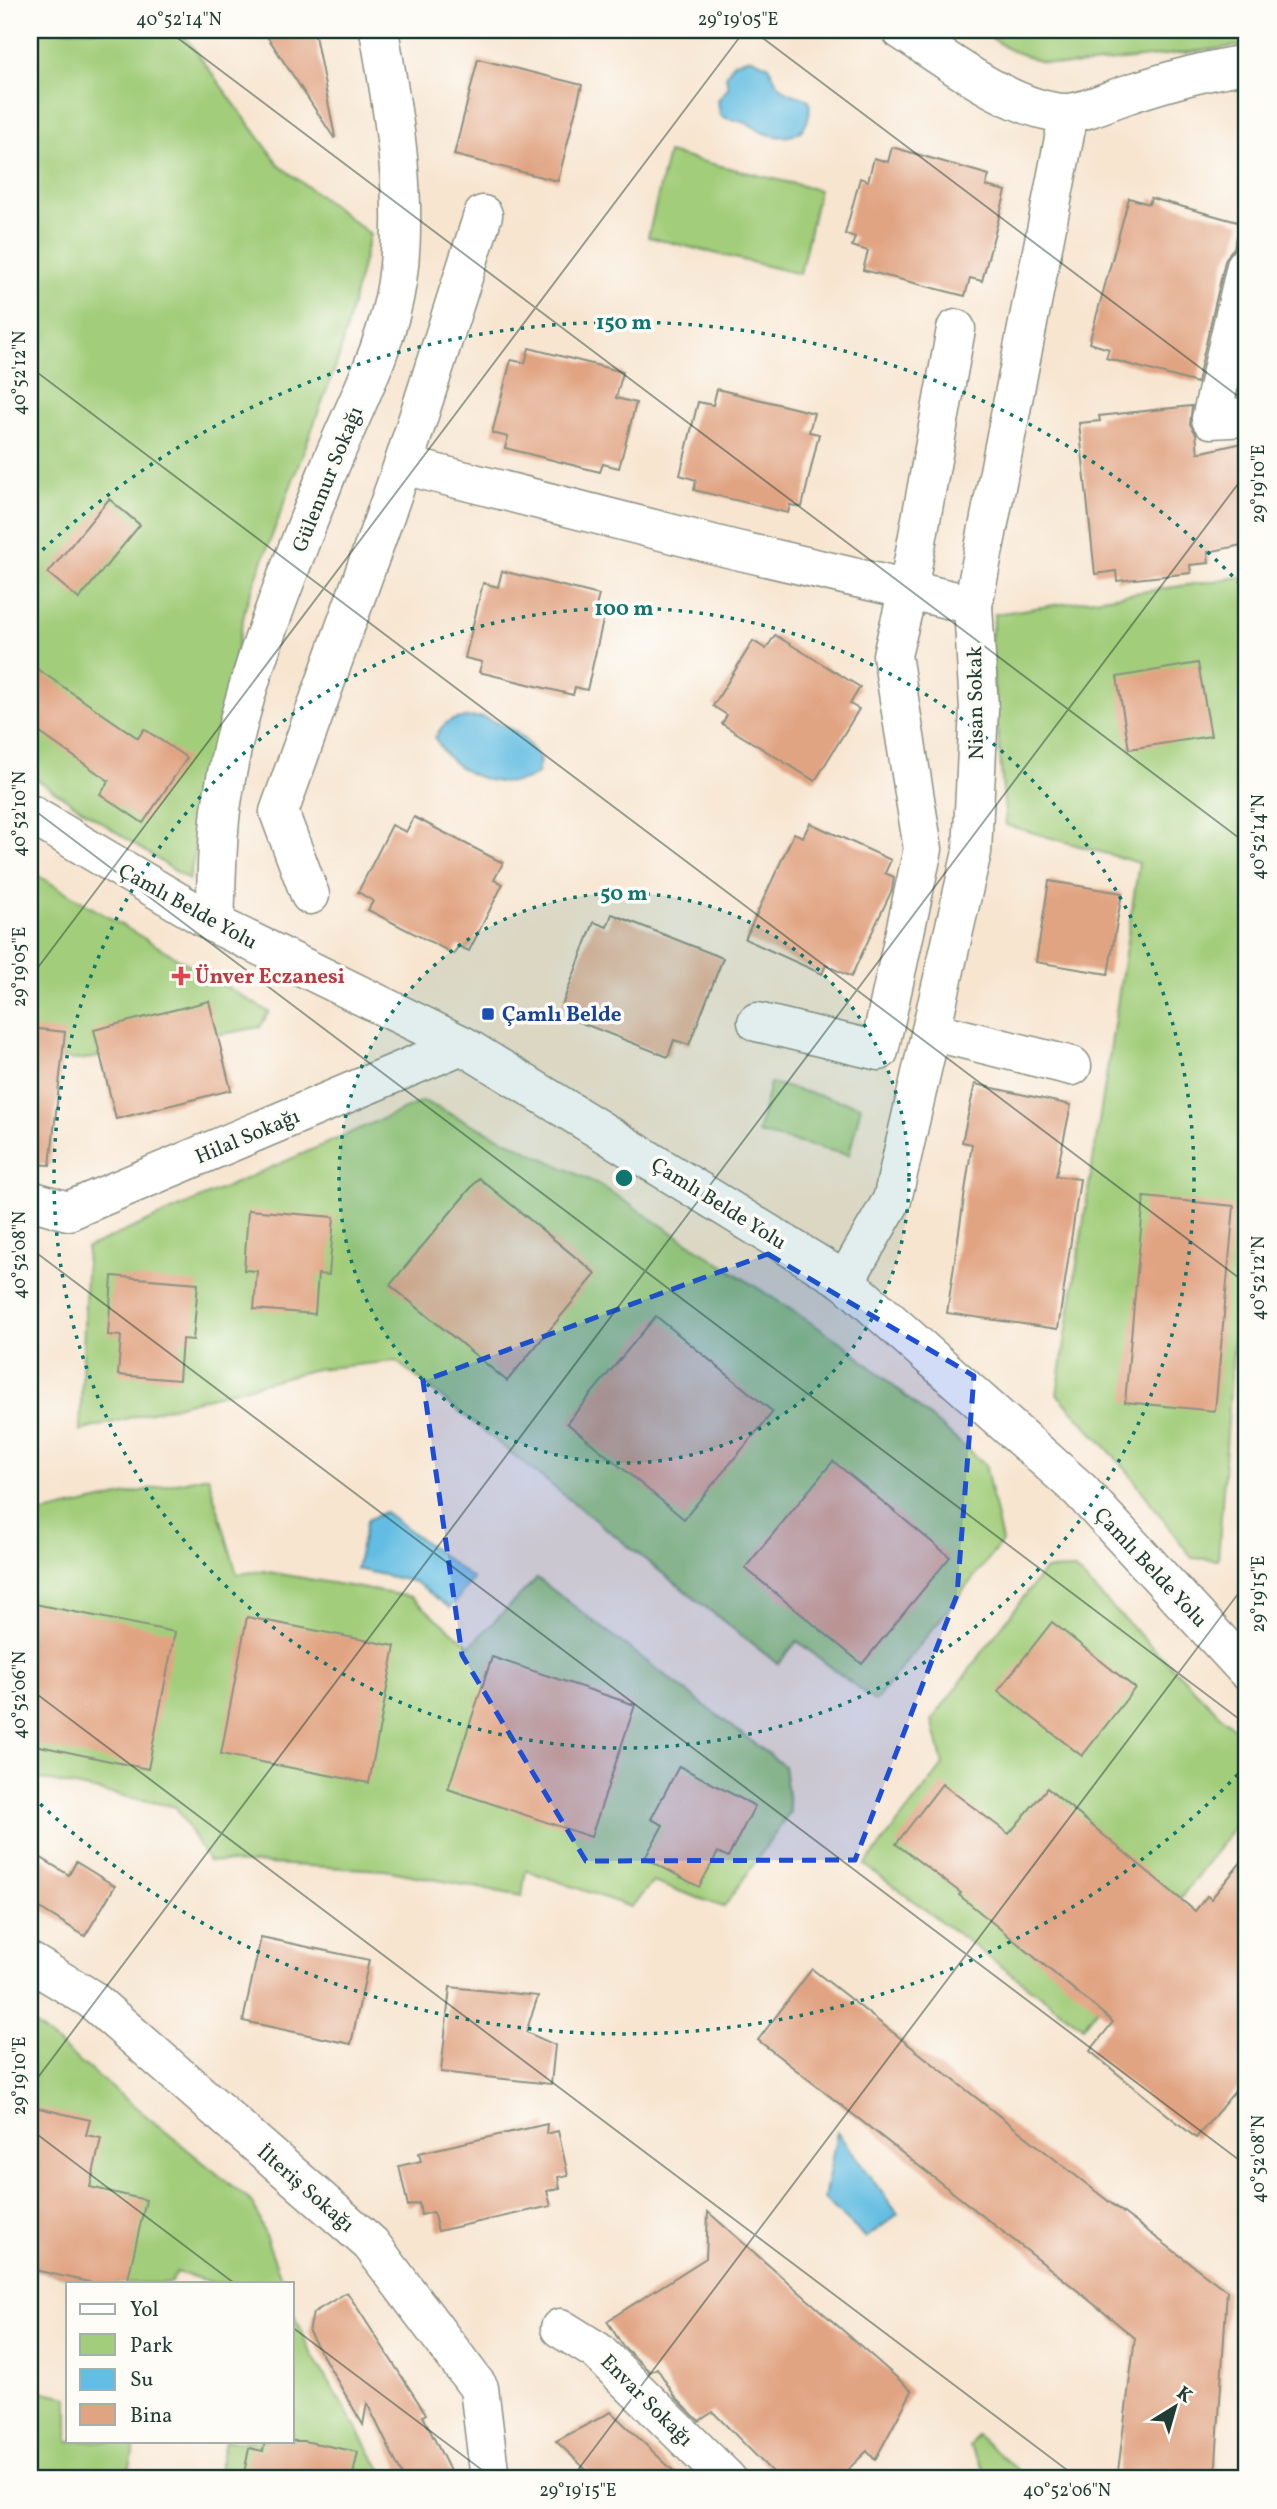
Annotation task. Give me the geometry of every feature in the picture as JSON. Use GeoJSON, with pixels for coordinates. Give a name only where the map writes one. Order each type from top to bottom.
{"type":"FeatureCollection","features":[{"type":"Feature","properties":{"kind":"street","name":"Gülennur Sokağı"},"geometry":{"type":"LineString","coordinates":[[215,925],[222,805],[234,739],[255,667],[303,537],[372,366],[397,283],[401,237],[399,181],[389,88],[379,30]]}},
{"type":"Feature","properties":{"kind":"street"},"geometry":{"type":"LineString","coordinates":[[901,30],[967,73],[1029,107],[1069,113],[1153,86],[1247,64]]}},
{"type":"Feature","properties":{"kind":"street","name":"Nisan Sokak"},"geometry":{"type":"LineString","coordinates":[[845,1281],[892,1200],[972,852],[979,709],[973,606],[1069,113]]}},
{"type":"Feature","properties":{"kind":"street"},"geometry":{"type":"LineString","coordinates":[[310,895],[279,812],[403,465],[483,215]]}},
{"type":"Feature","properties":{"kind":"street"},"geometry":{"type":"LineString","coordinates":[[1246,266],[1211,419],[1247,417]]}},
{"type":"Feature","properties":{"kind":"street"},"geometry":{"type":"LineString","coordinates":[[757,1022],[878,1051],[923,849],[892,655],[908,590],[956,329]]}},
{"type":"Feature","properties":{"kind":"street"},"geometry":{"type":"LineString","coordinates":[[403,465],[732,549],[973,606]]}},
{"type":"Feature","properties":{"kind":"street","name":"Çamlı Belde Yolu"},"geometry":{"type":"LineString","coordinates":[[30,814],[215,925],[462,1045],[845,1281],[1080,1490],[1247,1671]]}},
{"type":"Feature","properties":{"kind":"street"},"geometry":{"type":"LineString","coordinates":[[931,1031],[1072,1066]]}},
{"type":"Feature","properties":{"kind":"street","name":"Hilal Sokağı"},"geometry":{"type":"LineString","coordinates":[[30,1200],[68,1211],[462,1045]]}},
{"type":"Feature","properties":{"kind":"street","name":"İlteriş Sokağı"},"geometry":{"type":"LineString","coordinates":[[30,1962],[91,1999],[371,2244],[479,2388],[490,2479]]}},
{"type":"Feature","properties":{"kind":"street","name":"Envar Sokağı"},"geometry":{"type":"LineString","coordinates":[[560,2328],[597,2351],[727,2479]]}},
{"type":"Feature","properties":{"kind":"highlighted area"},"geometry":{"type":"Polygon","coordinates":[[[768,1254],[974,1376],[957,1595],[855,1860],[586,1861],[462,1655],[423,1381],[768,1254]]]}},
{"type":"Feature","properties":{"kind":"green space"},"geometry":{"type":"Polygon","coordinates":[[[30,30],[180,30],[280,166],[370,234],[339,357],[246,605],[189,880],[30,775],[30,30]]]}},
{"type":"Feature","properties":{"kind":"green space"},"geometry":{"type":"Polygon","coordinates":[[[980,30],[1247,30],[1247,45],[1091,64],[1062,65],[1039,61],[1008,49],[980,30]]]}},
{"type":"Feature","properties":{"kind":"green space"},"geometry":{"type":"Polygon","coordinates":[[[668,153],[819,190],[800,274],[648,237],[668,153]]]}},
{"type":"Feature","properties":{"kind":"green space"},"geometry":{"type":"Polygon","coordinates":[[[1247,576],[1247,1152],[1218,1560],[1192,1558],[1125,1468],[1057,1394],[1139,863],[1006,825],[990,643],[995,614],[1247,576]]]}},
{"type":"Feature","properties":{"kind":"green space"},"geometry":{"type":"Polygon","coordinates":[[[30,871],[269,1012],[260,1027],[93,1058],[74,1060],[30,1052],[30,871]]]}},
{"type":"Feature","properties":{"kind":"green space"},"geometry":{"type":"Polygon","coordinates":[[[770,1083],[861,1106],[849,1155],[758,1133],[770,1083]]]}},
{"type":"Feature","properties":{"kind":"green space"},"geometry":{"type":"Polygon","coordinates":[[[423,1101],[600,1185],[845,1345],[985,1464],[1002,1542],[875,1701],[797,1641],[778,1664],[396,1361],[316,1369],[80,1431],[87,1248],[423,1101]]]}},
{"type":"Feature","properties":{"kind":"green space"},"geometry":{"type":"Polygon","coordinates":[[[208,1476],[237,1574],[263,1571],[411,1597],[470,1646],[537,1578],[784,1766],[790,1812],[724,1907],[653,1882],[631,1907],[526,1870],[522,1896],[385,1870],[208,1861],[176,1807],[30,1777],[30,1516],[208,1476]]]}},
{"type":"Feature","properties":{"kind":"green space"},"geometry":{"type":"Polygon","coordinates":[[[1074,1569],[1247,1742],[1247,1810],[1083,2027],[865,1865],[943,1765],[932,1720],[1044,1570],[1074,1569]]]}},
{"type":"Feature","properties":{"kind":"green space"},"geometry":{"type":"Polygon","coordinates":[[[30,2021],[253,2203],[283,2282],[211,2282],[176,2272],[171,2282],[90,2282],[30,2269],[30,2021]]]}},
{"type":"Feature","properties":{"kind":"green space"},"geometry":{"type":"Polygon","coordinates":[[[294,2311],[308,2348],[387,2479],[217,2479],[225,2442],[294,2442],[294,2311]]]}},
{"type":"Feature","properties":{"kind":"green space"},"geometry":{"type":"Polygon","coordinates":[[[30,2389],[66,2397],[66,2442],[136,2442],[127,2479],[30,2479],[30,2389]]]}},
{"type":"Feature","properties":{"kind":"green space"},"geometry":{"type":"Polygon","coordinates":[[[977,2435],[1028,2479],[992,2479],[969,2446],[977,2435]]]}},
{"type":"Feature","properties":{"kind":"water"},"geometry":{"type":"Polygon","coordinates":[[[751,58],[768,65],[777,83],[786,91],[809,100],[808,120],[799,132],[774,136],[749,124],[720,115],[718,100],[728,88],[726,76],[734,62],[751,58]]]}},
{"type":"Feature","properties":{"kind":"water"},"geometry":{"type":"Polygon","coordinates":[[[482,717],[509,728],[527,742],[540,759],[537,774],[515,782],[491,780],[467,771],[448,757],[435,738],[444,725],[454,719],[482,717]]]}},
{"type":"Feature","properties":{"kind":"water"},"geometry":{"type":"Polygon","coordinates":[[[385,1512],[473,1579],[450,1608],[415,1582],[356,1569],[367,1520],[385,1512]]]}},
{"type":"Feature","properties":{"kind":"water"},"geometry":{"type":"Polygon","coordinates":[[[837,2132],[898,2214],[866,2238],[824,2199],[837,2132]]]}},
{"type":"Feature","properties":{"kind":"building"},"geometry":{"type":"Polygon","coordinates":[[[263,30],[314,30],[334,138],[263,30]]]}},
{"type":"Feature","properties":{"kind":"building"},"geometry":{"type":"Polygon","coordinates":[[[478,59],[582,85],[558,181],[454,155],[478,59]]]}},
{"type":"Feature","properties":{"kind":"building"},"geometry":{"type":"Polygon","coordinates":[[[892,147],[989,175],[986,186],[1006,191],[982,281],[970,278],[965,296],[863,270],[868,251],[852,246],[855,237],[845,234],[860,178],[868,181],[874,158],[888,162],[892,147]]]}},
{"type":"Feature","properties":{"kind":"building"},"geometry":{"type":"Polygon","coordinates":[[[1129,198],[1149,204],[1151,198],[1241,223],[1234,248],[1225,261],[1197,383],[1106,358],[1109,349],[1089,343],[1129,198]]]}},
{"type":"Feature","properties":{"kind":"building"},"geometry":{"type":"Polygon","coordinates":[[[529,348],[623,372],[616,398],[636,403],[619,468],[603,464],[600,472],[505,448],[508,437],[492,433],[511,360],[525,363],[529,348]]]}},
{"type":"Feature","properties":{"kind":"building"},"geometry":{"type":"Polygon","coordinates":[[[717,389],[814,413],[809,432],[819,434],[802,507],[790,505],[788,513],[694,490],[696,480],[680,475],[698,402],[713,405],[717,389]]]}},
{"type":"Feature","properties":{"kind":"building"},"geometry":{"type":"Polygon","coordinates":[[[1192,406],[1190,424],[1196,434],[1198,453],[1247,442],[1247,544],[1208,552],[1209,563],[1190,565],[1191,573],[1117,581],[1116,571],[1095,574],[1079,423],[1100,421],[1099,416],[1192,406]]]}},
{"type":"Feature","properties":{"kind":"building"},"geometry":{"type":"Polygon","coordinates":[[[109,499],[140,525],[79,599],[48,573],[109,499]]]}},
{"type":"Feature","properties":{"kind":"building"},"geometry":{"type":"Polygon","coordinates":[[[502,571],[599,595],[594,614],[604,616],[587,690],[575,687],[573,695],[479,672],[482,662],[465,658],[483,583],[498,587],[502,571]]]}},
{"type":"Feature","properties":{"kind":"building"},"geometry":{"type":"Polygon","coordinates":[[[775,635],[860,687],[850,704],[859,709],[815,781],[722,724],[727,715],[713,706],[753,641],[766,649],[775,635]]]}},
{"type":"Feature","properties":{"kind":"building"},"geometry":{"type":"Polygon","coordinates":[[[1198,663],[1211,736],[1129,749],[1117,677],[1198,663]]]}},
{"type":"Feature","properties":{"kind":"building"},"geometry":{"type":"Polygon","coordinates":[[[30,664],[138,738],[144,729],[187,758],[143,823],[100,794],[109,781],[30,726],[30,664]]]}},
{"type":"Feature","properties":{"kind":"building"},"geometry":{"type":"Polygon","coordinates":[[[414,817],[503,863],[494,880],[503,884],[469,951],[458,946],[454,954],[368,910],[373,901],[358,892],[392,825],[406,832],[414,817]]]}},
{"type":"Feature","properties":{"kind":"building"},"geometry":{"type":"Polygon","coordinates":[[[810,823],[891,860],[885,873],[894,877],[892,890],[851,977],[826,965],[822,974],[745,939],[794,833],[803,837],[810,823]]]}},
{"type":"Feature","properties":{"kind":"building"},"geometry":{"type":"Polygon","coordinates":[[[1049,881],[1122,893],[1108,974],[1036,962],[1049,881]]]}},
{"type":"Feature","properties":{"kind":"building"},"geometry":{"type":"Polygon","coordinates":[[[612,914],[723,958],[689,1045],[674,1040],[668,1057],[574,1020],[577,1011],[562,1005],[594,922],[607,927],[612,914]]]}},
{"type":"Feature","properties":{"kind":"building"},"geometry":{"type":"Polygon","coordinates":[[[209,1001],[231,1090],[116,1119],[94,1030],[209,1001]]]}},
{"type":"Feature","properties":{"kind":"building"},"geometry":{"type":"Polygon","coordinates":[[[30,1028],[65,1032],[50,1165],[30,1164],[30,1028]]]}},
{"type":"Feature","properties":{"kind":"building"},"geometry":{"type":"Polygon","coordinates":[[[975,1084],[1071,1105],[1056,1176],[1080,1179],[1058,1329],[947,1313],[972,1144],[962,1142],[975,1084]]]}},
{"type":"Feature","properties":{"kind":"building"},"geometry":{"type":"Polygon","coordinates":[[[479,1178],[596,1274],[507,1381],[390,1285],[479,1178]]]}},
{"type":"Feature","properties":{"kind":"building"},"geometry":{"type":"Polygon","coordinates":[[[1144,1197],[1234,1206],[1215,1411],[1125,1402],[1144,1197]]]}},
{"type":"Feature","properties":{"kind":"building"},"geometry":{"type":"Polygon","coordinates":[[[248,1210],[334,1217],[329,1275],[318,1274],[315,1314],[254,1309],[257,1271],[244,1270],[248,1210]]]}},
{"type":"Feature","properties":{"kind":"building"},"geometry":{"type":"Polygon","coordinates":[[[112,1276],[198,1283],[193,1340],[182,1339],[179,1380],[118,1375],[121,1336],[108,1335],[112,1276]]]}},
{"type":"Feature","properties":{"kind":"building"},"geometry":{"type":"Polygon","coordinates":[[[656,1316],[773,1412],[684,1519],[567,1423],[656,1316]]]}},
{"type":"Feature","properties":{"kind":"building"},"geometry":{"type":"Polygon","coordinates":[[[833,1461],[950,1557],[862,1664],[745,1568],[833,1461]]]}},
{"type":"Feature","properties":{"kind":"building"},"geometry":{"type":"Polygon","coordinates":[[[30,1603],[175,1632],[148,1769],[30,1744],[30,1603]]]}},
{"type":"Feature","properties":{"kind":"building"},"geometry":{"type":"Polygon","coordinates":[[[247,1617],[395,1646],[369,1783],[221,1754],[247,1617]]]}},
{"type":"Feature","properties":{"kind":"building"},"geometry":{"type":"Polygon","coordinates":[[[1052,1622],[1135,1688],[1082,1756],[998,1691],[1052,1622]]]}},
{"type":"Feature","properties":{"kind":"building"},"geometry":{"type":"Polygon","coordinates":[[[492,1657],[635,1705],[591,1837],[448,1789],[492,1657]]]}},
{"type":"Feature","properties":{"kind":"building"},"geometry":{"type":"Polygon","coordinates":[[[679,1766],[755,1806],[728,1857],[718,1852],[699,1887],[645,1858],[663,1825],[651,1819],[679,1766]]]}},
{"type":"Feature","properties":{"kind":"building"},"geometry":{"type":"Polygon","coordinates":[[[942,1784],[1009,1834],[1047,1788],[1195,1911],[1207,1896],[1211,1899],[1247,1855],[1247,2077],[1196,2138],[1090,2051],[1113,2022],[959,1895],[961,1893],[896,1844],[942,1784]]]}},
{"type":"Feature","properties":{"kind":"building"},"geometry":{"type":"Polygon","coordinates":[[[30,1851],[69,1875],[76,1862],[115,1886],[85,1936],[30,1902],[30,1851]]]}},
{"type":"Feature","properties":{"kind":"building"},"geometry":{"type":"Polygon","coordinates":[[[261,1937],[369,1960],[351,2044],[243,2021],[261,1937]]]}},
{"type":"Feature","properties":{"kind":"building"},"geometry":{"type":"Polygon","coordinates":[[[812,1969],[1227,2291],[1215,2479],[1117,2479],[1135,2338],[758,2040],[812,1969]]]}},
{"type":"Feature","properties":{"kind":"building"},"geometry":{"type":"Polygon","coordinates":[[[450,1987],[538,1996],[526,2032],[555,2045],[551,2084],[441,2072],[450,1987]]]}},
{"type":"Feature","properties":{"kind":"building"},"geometry":{"type":"Polygon","coordinates":[[[30,2106],[90,2120],[86,2135],[101,2138],[90,2187],[146,2200],[127,2282],[88,2282],[30,2269],[30,2106]]]}},
{"type":"Feature","properties":{"kind":"building"},"geometry":{"type":"Polygon","coordinates":[[[547,2124],[546,2134],[558,2131],[568,2175],[558,2177],[560,2188],[547,2191],[551,2206],[438,2231],[433,2212],[421,2215],[419,2203],[408,2206],[399,2166],[421,2161],[419,2153],[547,2124]]]}},
{"type":"Feature","properties":{"kind":"building"},"geometry":{"type":"Polygon","coordinates":[[[708,2212],[912,2391],[875,2460],[867,2451],[838,2479],[779,2479],[713,2412],[699,2421],[676,2398],[657,2368],[650,2372],[623,2346],[607,2321],[706,2258],[708,2212]]]}},
{"type":"Feature","properties":{"kind":"building"},"geometry":{"type":"Polygon","coordinates":[[[347,2292],[426,2414],[423,2416],[454,2479],[404,2479],[367,2403],[363,2425],[309,2332],[313,2313],[347,2292]]]}},
{"type":"Feature","properties":{"kind":"building"},"geometry":{"type":"Polygon","coordinates":[[[611,2412],[682,2479],[596,2479],[556,2441],[611,2412]]]}},
{"type":"Feature","properties":{"kind":"building"},"geometry":{"type":"Polygon","coordinates":[[[304,2441],[358,2452],[352,2479],[243,2479],[249,2448],[263,2451],[265,2442],[304,2441]]]}},
{"type":"Feature","properties":{"kind":"place","name":"Ünver Eczanesi"},"geometry":{"type":"Point","coordinates":[181,976]}},
{"type":"Feature","properties":{"kind":"place","name":"Çamlı Belde"},"geometry":{"type":"Point","coordinates":[488,1014]}}]}
